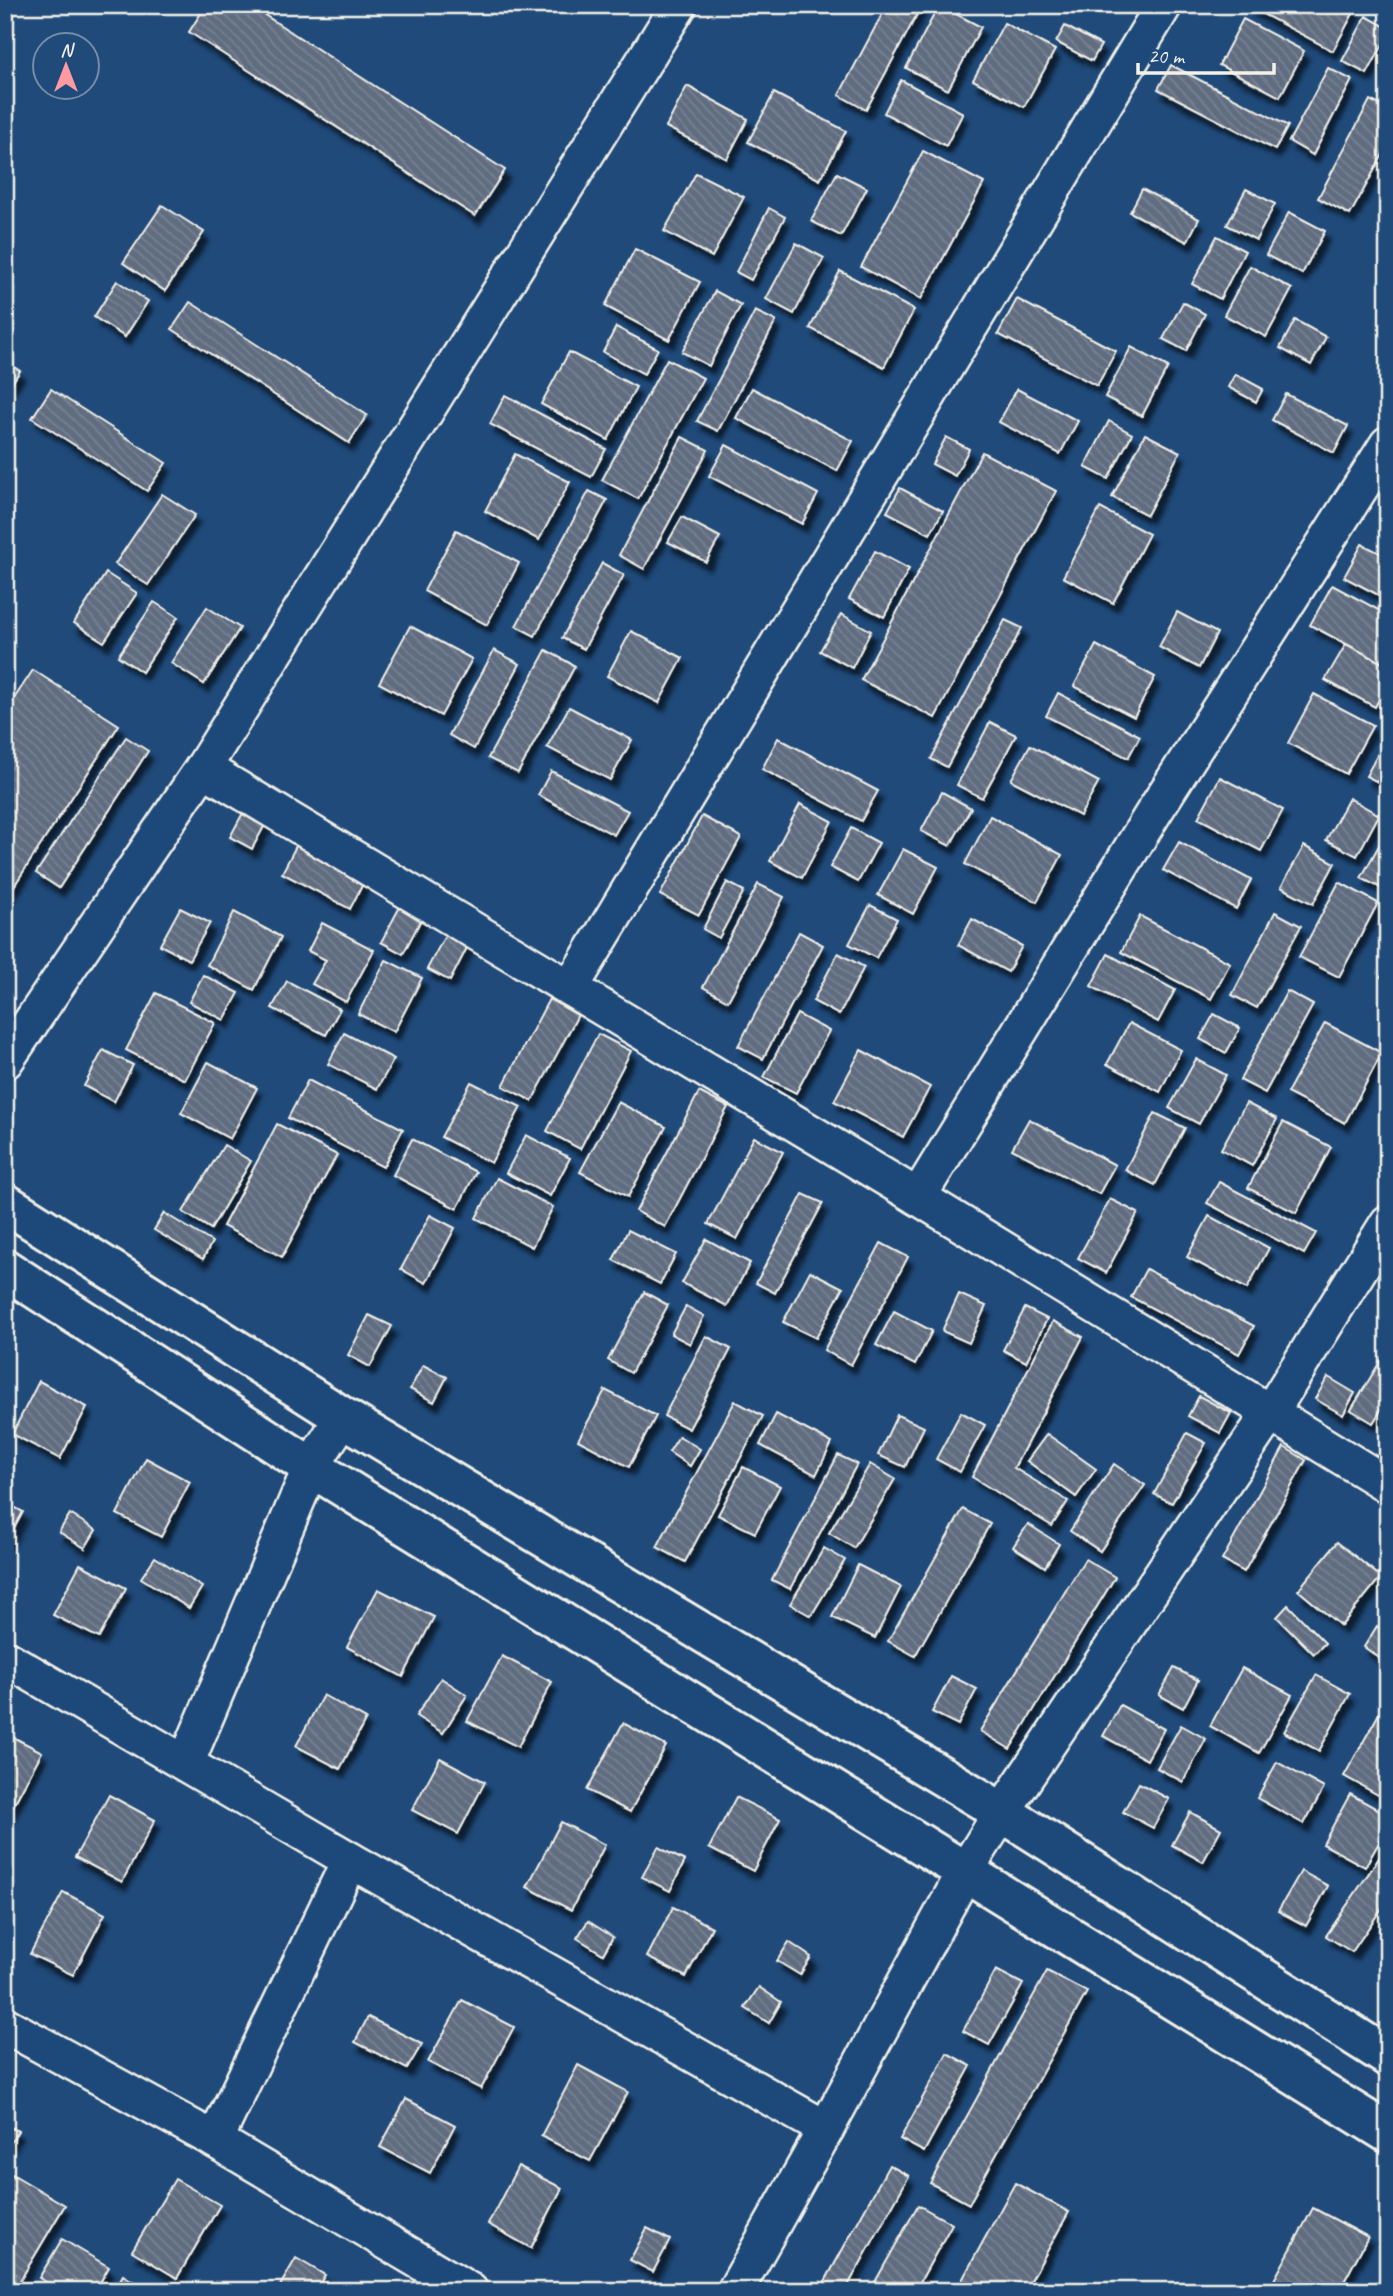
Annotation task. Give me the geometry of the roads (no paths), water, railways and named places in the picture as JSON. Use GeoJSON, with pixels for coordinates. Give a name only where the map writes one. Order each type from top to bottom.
{"type":"FeatureCollection","features":[{"type":"Feature","properties":{"kind":"street"},"geometry":{"type":"LineString","coordinates":[[5,1061],[203,768],[678,5]]}},
{"type":"Feature","properties":{"kind":"street"},"geometry":{"type":"LineString","coordinates":[[572,987],[1164,5]]}},
{"type":"Feature","properties":{"kind":"street"},"geometry":{"type":"LineString","coordinates":[[918,1197],[1154,813],[1388,444]]}},
{"type":"Feature","properties":{"kind":"street"},"geometry":{"type":"LineString","coordinates":[[203,768],[572,987],[1388,1485]]}},
{"type":"Feature","properties":{"kind":"street"},"geometry":{"type":"LineString","coordinates":[[5,1203],[343,1417],[1002,1812],[1388,2057]]}},
{"type":"Feature","properties":{"kind":"street"},"geometry":{"type":"LineString","coordinates":[[735,2291],[966,1870],[1002,1812],[1270,1413],[1388,1223]]}},
{"type":"Feature","properties":{"kind":"street"},"geometry":{"type":"LineString","coordinates":[[5,1269],[311,1467],[1388,2133]]}},
{"type":"Feature","properties":{"kind":"street"},"geometry":{"type":"LineString","coordinates":[[186,1763],[311,1467],[343,1417]]}},
{"type":"Feature","properties":{"kind":"street"},"geometry":{"type":"LineString","coordinates":[[5,1658],[350,1860],[826,2129]]}},
{"type":"Feature","properties":{"kind":"street"},"geometry":{"type":"LineString","coordinates":[[215,2140],[350,1860]]}},
{"type":"Feature","properties":{"kind":"street"},"geometry":{"type":"LineString","coordinates":[[5,2025],[215,2140],[470,2291]]}}]}
